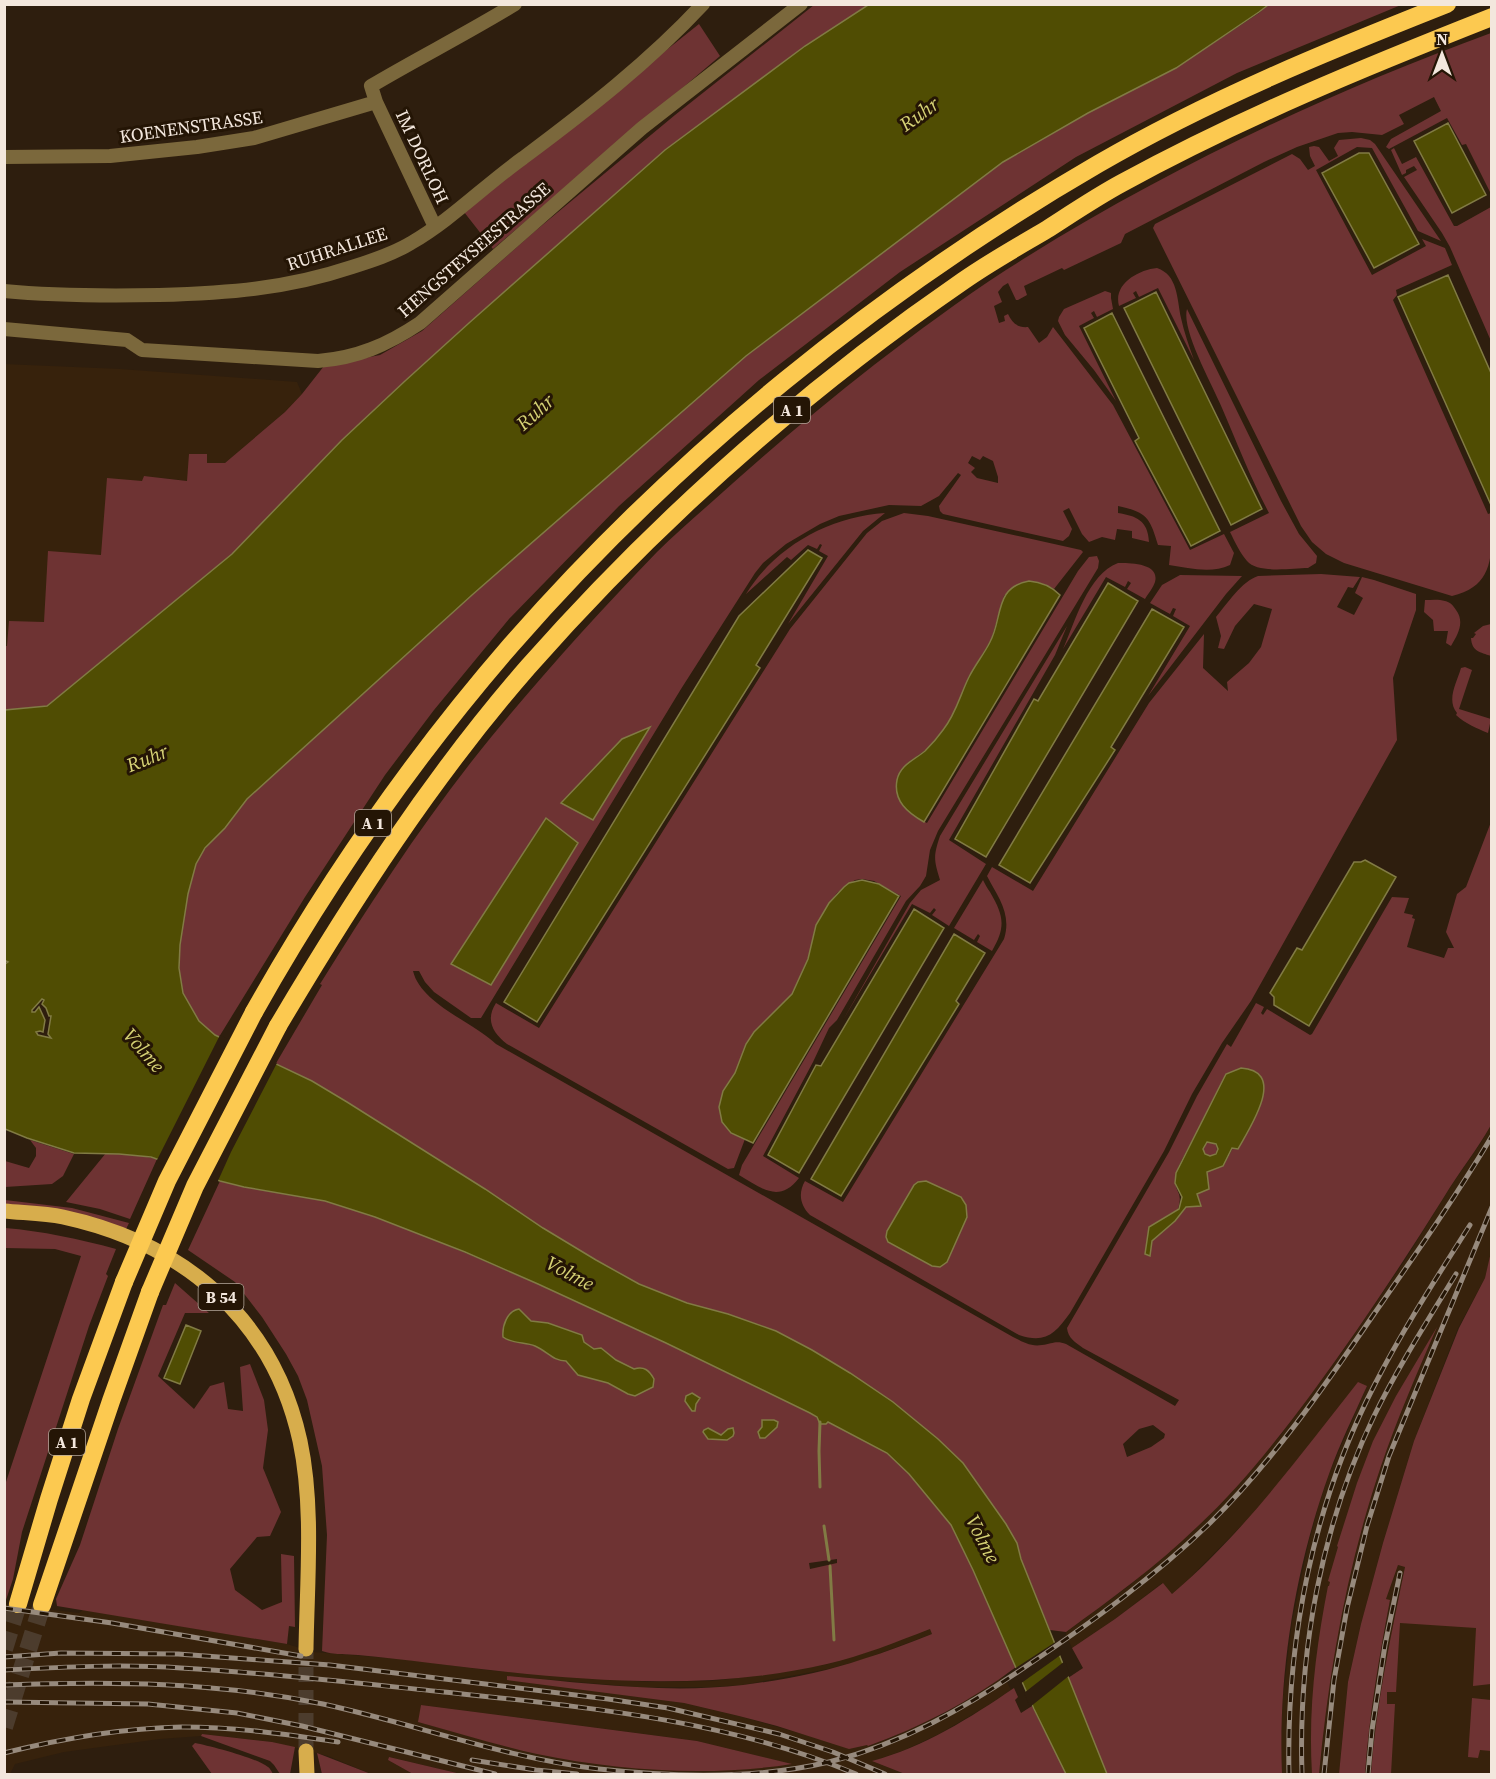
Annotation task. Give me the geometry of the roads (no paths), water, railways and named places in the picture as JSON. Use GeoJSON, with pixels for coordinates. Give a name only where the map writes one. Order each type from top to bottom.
{"type":"FeatureCollection","features":[{"type":"Feature","properties":{"kind":"highway","name":"A 1"},"geometry":{"type":"LineString","coordinates":[[18,1604],[81,1399],[124,1282],[167,1181],[254,1012],[326,891],[438,735],[511,646],[579,572],[679,472],[761,400],[875,311],[949,257],[1098,164],[1179,121],[1280,73],[1447,4]]}},
{"type":"Feature","properties":{"kind":"highway","name":"A 1"},"geometry":{"type":"LineString","coordinates":[[42,1605],[150,1292],[195,1186],[278,1026],[346,915],[417,810],[483,722],[595,596],[665,525],[784,416],[888,335],[966,279],[1119,185],[1206,139],[1296,96],[1491,17]]}},
{"type":"Feature","properties":{"kind":"main road","name":"B 54"},"geometry":{"type":"LineString","coordinates":[[4,1211],[61,1217],[99,1226],[153,1248],[200,1277],[247,1325],[263,1347],[284,1390],[295,1420],[305,1477],[308,1512],[306,1649]]}},
{"type":"Feature","properties":{"kind":"main road"},"geometry":{"type":"LineString","coordinates":[[306,1751],[307,1774]]}},
{"type":"Feature","properties":{"kind":"street"},"geometry":{"type":"LineString","coordinates":[[376,102],[371,86],[515,4]]}},
{"type":"Feature","properties":{"kind":"street","name":"RUHRALLEE"},"geometry":{"type":"LineString","coordinates":[[4,291],[43,295],[125,296],[229,292],[281,286],[321,278],[369,262],[409,244],[435,227],[572,122],[677,32],[703,4]]}},
{"type":"Feature","properties":{"kind":"street","name":"HENGSTEYSEESTRASSE"},"geometry":{"type":"LineString","coordinates":[[4,330],[127,340],[142,350],[318,361],[337,359],[374,348],[397,338],[420,323],[642,128],[801,4]]}},
{"type":"Feature","properties":{"kind":"street","name":"KOENENSTRASSE"},"geometry":{"type":"LineString","coordinates":[[4,157],[110,156],[196,147],[254,138],[376,102]]}},
{"type":"Feature","properties":{"kind":"street","name":"IM DORLOH"},"geometry":{"type":"LineString","coordinates":[[376,102],[435,227]]}},
{"type":"Feature","properties":{"kind":"water"},"geometry":{"type":"Polygon","coordinates":[[[868,5],[1268,5],[1176,68],[1088,113],[1003,162],[746,356],[472,595],[247,799],[225,828],[205,848],[196,864],[188,894],[180,945],[179,968],[183,993],[199,1021],[215,1035],[312,1081],[543,1228],[639,1284],[687,1303],[728,1314],[776,1331],[812,1350],[893,1402],[938,1439],[963,1463],[1017,1543],[1021,1559],[1107,1774],[1066,1774],[951,1525],[909,1474],[887,1453],[828,1422],[820,1424],[817,1417],[810,1413],[538,1284],[465,1252],[375,1217],[325,1201],[220,1181],[151,1157],[74,1153],[5,1129],[4,965],[8,962],[5,962],[5,710],[47,706],[232,554],[342,440],[469,323],[665,150],[805,46],[868,5]],[[42,999],[32,1012],[39,1007],[45,1020],[43,1032],[36,1032],[38,1035],[51,1038],[48,1034],[51,1016],[42,1004],[44,1000],[42,999]]]}},
{"type":"Feature","properties":{"kind":"water"},"geometry":{"type":"Polygon","coordinates":[[[1448,123],[1486,195],[1452,213],[1414,141],[1448,123]]]}},
{"type":"Feature","properties":{"kind":"water"},"geometry":{"type":"Polygon","coordinates":[[[1359,153],[1369,153],[1419,244],[1374,268],[1322,173],[1359,153]]]}},
{"type":"Feature","properties":{"kind":"water"},"geometry":{"type":"Polygon","coordinates":[[[1448,275],[1491,373],[1491,505],[1398,297],[1448,275]]]}},
{"type":"Feature","properties":{"kind":"water"},"geometry":{"type":"Polygon","coordinates":[[[1156,292],[1262,509],[1231,525],[1124,308],[1156,292]]]}},
{"type":"Feature","properties":{"kind":"water"},"geometry":{"type":"Polygon","coordinates":[[[1112,313],[1220,531],[1191,546],[1135,441],[1139,438],[1084,328],[1112,313]]]}},
{"type":"Feature","properties":{"kind":"water"},"geometry":{"type":"Polygon","coordinates":[[[808,550],[822,558],[756,665],[760,668],[537,1022],[504,1002],[739,616],[808,550]]]}},
{"type":"Feature","properties":{"kind":"water"},"geometry":{"type":"Polygon","coordinates":[[[1029,581],[1046,585],[1060,595],[924,822],[903,806],[897,794],[897,780],[901,770],[927,749],[947,724],[969,677],[990,642],[1005,597],[1018,584],[1029,581]]]}},
{"type":"Feature","properties":{"kind":"water"},"geometry":{"type":"Polygon","coordinates":[[[1108,583],[1138,601],[986,857],[955,839],[1034,699],[1038,701],[1108,583]]]}},
{"type":"Feature","properties":{"kind":"water"},"geometry":{"type":"Polygon","coordinates":[[[1152,609],[1184,627],[1111,747],[1115,750],[1030,883],[999,865],[1152,609]]]}},
{"type":"Feature","properties":{"kind":"water"},"geometry":{"type":"Polygon","coordinates":[[[650,727],[593,820],[561,803],[622,739],[650,727]]]}},
{"type":"Feature","properties":{"kind":"water"},"geometry":{"type":"Polygon","coordinates":[[[546,818],[578,843],[491,985],[451,964],[546,818]]]}},
{"type":"Feature","properties":{"kind":"water"},"geometry":{"type":"Polygon","coordinates":[[[1365,860],[1396,877],[1309,1026],[1274,1005],[1274,997],[1270,993],[1297,948],[1302,950],[1354,862],[1365,860]]]}},
{"type":"Feature","properties":{"kind":"water"},"geometry":{"type":"Polygon","coordinates":[[[862,880],[879,884],[899,896],[753,1143],[731,1133],[722,1122],[719,1107],[723,1091],[735,1073],[746,1044],[754,1032],[792,994],[808,959],[816,925],[829,903],[849,883],[862,880]]]}},
{"type":"Feature","properties":{"kind":"water"},"geometry":{"type":"Polygon","coordinates":[[[914,909],[944,928],[799,1173],[768,1155],[816,1065],[821,1066],[914,909]]]}},
{"type":"Feature","properties":{"kind":"water"},"geometry":{"type":"Polygon","coordinates":[[[954,934],[985,953],[956,1001],[959,1004],[841,1196],[811,1179],[954,934]]]}},
{"type":"Feature","properties":{"kind":"water"},"geometry":{"type":"Polygon","coordinates":[[[1241,1068],[1255,1071],[1262,1079],[1264,1089],[1257,1114],[1238,1149],[1232,1148],[1223,1166],[1207,1172],[1209,1189],[1197,1194],[1201,1206],[1186,1207],[1175,1221],[1152,1241],[1150,1256],[1145,1254],[1149,1227],[1179,1209],[1182,1197],[1175,1183],[1176,1173],[1226,1074],[1241,1068]],[[1207,1142],[1203,1149],[1205,1154],[1210,1156],[1216,1154],[1218,1149],[1216,1144],[1207,1142]]]}},
{"type":"Feature","properties":{"kind":"water"},"geometry":{"type":"Polygon","coordinates":[[[926,1181],[961,1197],[966,1205],[967,1217],[947,1262],[940,1267],[932,1266],[888,1242],[886,1237],[887,1231],[914,1185],[926,1181]]]}},
{"type":"Feature","properties":{"kind":"water"},"geometry":{"type":"Polygon","coordinates":[[[519,1309],[531,1321],[548,1323],[582,1335],[584,1342],[594,1349],[601,1348],[616,1360],[634,1369],[646,1369],[654,1379],[653,1387],[635,1396],[628,1394],[608,1383],[578,1375],[566,1361],[554,1358],[535,1346],[514,1342],[503,1337],[506,1320],[511,1313],[519,1309]]]}},
{"type":"Feature","properties":{"kind":"water"},"geometry":{"type":"Polygon","coordinates":[[[186,1325],[201,1331],[180,1384],[164,1378],[186,1325]]]}},
{"type":"Feature","properties":{"kind":"water"},"geometry":{"type":"Polygon","coordinates":[[[692,1393],[700,1398],[695,1411],[692,1411],[685,1401],[686,1396],[692,1393]]]}},
{"type":"Feature","properties":{"kind":"water"},"geometry":{"type":"Polygon","coordinates":[[[762,1420],[778,1422],[777,1427],[765,1438],[760,1438],[758,1432],[762,1427],[762,1420]]]}},
{"type":"Feature","properties":{"kind":"water"},"geometry":{"type":"Polygon","coordinates":[[[708,1428],[721,1435],[733,1428],[734,1433],[727,1440],[708,1439],[703,1432],[708,1428]]]}},
{"type":"Feature","properties":{"kind":"waterway"},"geometry":{"type":"LineString","coordinates":[[820,1422],[820,1487]]}},
{"type":"Feature","properties":{"kind":"waterway"},"geometry":{"type":"LineString","coordinates":[[824,1526],[829,1560]]}},
{"type":"Feature","properties":{"kind":"waterway"},"geometry":{"type":"LineString","coordinates":[[830,1566],[834,1640]]}},
{"type":"Feature","properties":{"kind":"tunnel"},"geometry":{"type":"LineString","coordinates":[[4,1649],[18,1604]]}},
{"type":"Feature","properties":{"kind":"tunnel"},"geometry":{"type":"LineString","coordinates":[[4,1727],[42,1605]]}},
{"type":"Feature","properties":{"kind":"tunnel"},"geometry":{"type":"LineString","coordinates":[[306,1649],[306,1751]]}},
{"type":"Feature","properties":{"kind":"railway"},"geometry":{"type":"LineString","coordinates":[[4,1685],[125,1683],[243,1691],[323,1704],[529,1757],[599,1769],[656,1774],[744,1774],[802,1768],[882,1745],[933,1723],[1028,1665],[1122,1598],[1210,1523],[1255,1474],[1317,1396],[1464,1182],[1492,1136]]}},
{"type":"Feature","properties":{"kind":"railway"},"geometry":{"type":"LineString","coordinates":[[1324,1774],[1334,1680],[1347,1608],[1367,1526],[1389,1456],[1492,1207]]}},
{"type":"Feature","properties":{"kind":"railway"},"geometry":{"type":"LineString","coordinates":[[1289,1774],[1292,1673],[1299,1623],[1320,1525],[1335,1477],[1353,1430],[1375,1384],[1421,1303],[1470,1225]]}},
{"type":"Feature","properties":{"kind":"railway"},"geometry":{"type":"LineString","coordinates":[[1302,1774],[1304,1682],[1309,1636],[1327,1546],[1340,1502],[1356,1458],[1383,1398],[1456,1274]]}},
{"type":"Feature","properties":{"kind":"railway"},"geometry":{"type":"LineString","coordinates":[[1368,1774],[1385,1645],[1400,1573]]}},
{"type":"Feature","properties":{"kind":"railway"},"geometry":{"type":"LineString","coordinates":[[4,1608],[112,1623],[301,1656]]}},
{"type":"Feature","properties":{"kind":"railway"},"geometry":{"type":"LineString","coordinates":[[4,1657],[61,1653],[178,1654],[330,1665],[608,1699],[668,1708],[779,1734],[833,1752],[885,1774]]}},
{"type":"Feature","properties":{"kind":"railway"},"geometry":{"type":"LineString","coordinates":[[4,1670],[115,1666],[181,1668],[312,1678],[549,1703],[705,1728],[807,1755],[856,1774]]}},
{"type":"Feature","properties":{"kind":"railway"},"geometry":{"type":"LineString","coordinates":[[4,1702],[148,1704],[237,1713],[302,1726],[495,1774]]}},
{"type":"Feature","properties":{"kind":"railway"},"geometry":{"type":"LineString","coordinates":[[4,1753],[92,1735],[182,1727],[221,1728],[338,1742]]}},
{"type":"Feature","properties":{"kind":"railway"},"geometry":{"type":"LineString","coordinates":[[472,1760],[577,1774]]}},
{"type":"Feature","properties":{"kind":"water label","name":"Ruhr"},"geometry":{"type":"Point","coordinates":[919,114]}},
{"type":"Feature","properties":{"kind":"water label","name":"Ruhr"},"geometry":{"type":"Point","coordinates":[535,412]}},
{"type":"Feature","properties":{"kind":"water label","name":"Ruhr"},"geometry":{"type":"Point","coordinates":[147,758]}},
{"type":"Feature","properties":{"kind":"water label","name":"Volme"},"geometry":{"type":"Point","coordinates":[144,1050]}},
{"type":"Feature","properties":{"kind":"water label","name":"Volme"},"geometry":{"type":"Point","coordinates":[570,1273]}},
{"type":"Feature","properties":{"kind":"water label","name":"Volme"},"geometry":{"type":"Point","coordinates":[983,1539]}}]}
